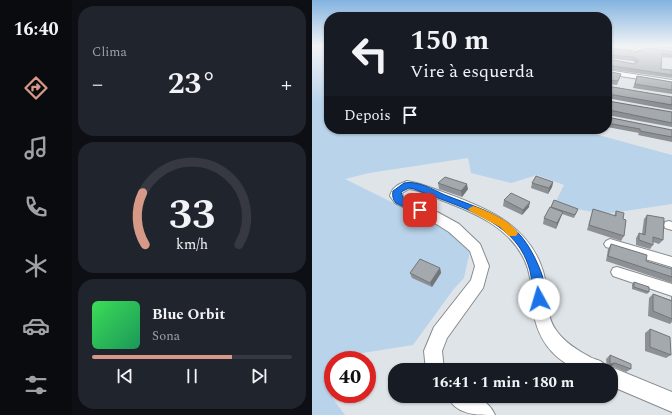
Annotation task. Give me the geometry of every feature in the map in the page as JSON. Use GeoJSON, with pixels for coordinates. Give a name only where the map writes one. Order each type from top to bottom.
{"type":"FeatureCollection","features":[{"type":"Feature","properties":{"kind":"street"},"geometry":{"type":"LineString","coordinates":[[612,73],[672,82]]}},
{"type":"Feature","properties":{"kind":"street"},"geometry":{"type":"LineString","coordinates":[[432,363],[432,352],[440,333],[480,281],[483,268],[480,256],[471,242],[455,228],[431,214],[399,200],[396,196],[397,191],[407,185],[415,186],[485,214],[504,224],[518,238],[528,253],[536,274],[541,311],[546,327],[553,341],[572,357],[584,363]]}},
{"type":"Feature","properties":{"kind":"street"},"geometry":{"type":"LineString","coordinates":[[610,244],[672,262]]}},
{"type":"Feature","properties":{"kind":"street"},"geometry":{"type":"LineString","coordinates":[[617,272],[672,290]]}},
{"type":"Feature","properties":{"kind":"street"},"geometry":{"type":"LineString","coordinates":[[618,379],[672,402]]}},
{"type":"Feature","properties":{"kind":"street"},"geometry":{"type":"LineString","coordinates":[[467,403],[485,415]]}},
{"type":"Feature","properties":{"kind":"shaded area"},"geometry":{"type":"Polygon","coordinates":[[[312,65],[324,65],[324,134],[594,134],[672,155],[672,204],[605,214],[554,205],[564,185],[537,175],[511,183],[471,173],[468,158],[369,173],[345,179],[446,229],[470,251],[464,278],[453,290],[413,345],[375,351],[324,351],[324,403],[336,403],[345,415],[312,415],[312,65]]]}},
{"type":"Feature","properties":{"kind":"building"},"geometry":{"type":"Polygon","coordinates":[[[612,65],[661,65],[661,69],[672,70],[672,75],[612,65]]]}},
{"type":"Feature","properties":{"kind":"building"},"geometry":{"type":"Polygon","coordinates":[[[612,72],[621,74],[618,81],[612,80],[612,72]]]}},
{"type":"Feature","properties":{"kind":"building"},"geometry":{"type":"Polygon","coordinates":[[[637,76],[672,82],[672,90],[635,84],[637,76]]]}},
{"type":"Feature","properties":{"kind":"building"},"geometry":{"type":"Polygon","coordinates":[[[612,87],[672,97],[672,105],[612,95],[612,87]]]}},
{"type":"Feature","properties":{"kind":"building"},"geometry":{"type":"Polygon","coordinates":[[[612,102],[672,112],[672,123],[612,111],[612,102]]]}},
{"type":"Feature","properties":{"kind":"building"},"geometry":{"type":"Polygon","coordinates":[[[612,118],[672,130],[672,137],[640,131],[640,129],[612,124],[612,118]]]}},
{"type":"Feature","properties":{"kind":"building"},"geometry":{"type":"Polygon","coordinates":[[[536,176],[553,182],[549,188],[532,183],[536,176]]]}},
{"type":"Feature","properties":{"kind":"building"},"geometry":{"type":"Polygon","coordinates":[[[445,177],[467,184],[461,191],[438,183],[445,177]]]}},
{"type":"Feature","properties":{"kind":"building"},"geometry":{"type":"Polygon","coordinates":[[[511,193],[530,202],[523,210],[504,200],[511,193]]]}},
{"type":"Feature","properties":{"kind":"building"},"geometry":{"type":"Polygon","coordinates":[[[554,200],[578,209],[575,215],[551,207],[554,200]]]}},
{"type":"Feature","properties":{"kind":"building"},"geometry":{"type":"Polygon","coordinates":[[[550,207],[563,212],[557,223],[544,218],[550,207]]]}},
{"type":"Feature","properties":{"kind":"building"},"geometry":{"type":"Polygon","coordinates":[[[593,209],[616,216],[616,211],[624,213],[623,219],[626,220],[624,236],[589,225],[593,209]]]}},
{"type":"Feature","properties":{"kind":"building"},"geometry":{"type":"Polygon","coordinates":[[[647,215],[664,218],[663,240],[653,237],[653,245],[639,240],[639,233],[645,235],[647,215]]]}},
{"type":"Feature","properties":{"kind":"building"},"geometry":{"type":"Polygon","coordinates":[[[611,244],[647,255],[646,261],[672,269],[672,277],[608,256],[611,244]]]}},
{"type":"Feature","properties":{"kind":"building"},"geometry":{"type":"Polygon","coordinates":[[[420,259],[440,268],[430,283],[410,273],[420,259]]]}},
{"type":"Feature","properties":{"kind":"building"},"geometry":{"type":"Polygon","coordinates":[[[634,282],[649,287],[649,292],[634,287],[634,282]]]}},
{"type":"Feature","properties":{"kind":"building"},"geometry":{"type":"Polygon","coordinates":[[[653,294],[672,301],[672,319],[653,311],[653,294]]]}},
{"type":"Feature","properties":{"kind":"building"},"geometry":{"type":"Polygon","coordinates":[[[650,329],[670,337],[671,355],[650,347],[650,329]]]}},
{"type":"Feature","properties":{"kind":"building"},"geometry":{"type":"Polygon","coordinates":[[[610,355],[631,364],[631,369],[618,363],[610,363],[610,355]]]}},
{"type":"Feature","properties":{"kind":"slow traffic"},"geometry":{"type":"LineString","coordinates":[[473,209],[504,224],[513,233]]}},
{"type":"Feature","properties":{"kind":"route"},"geometry":{"type":"LineString","coordinates":[[420,210],[399,200],[396,196],[397,191],[407,185],[415,186],[485,214],[504,224],[518,238],[528,253],[536,274],[539,299]]}}]}
